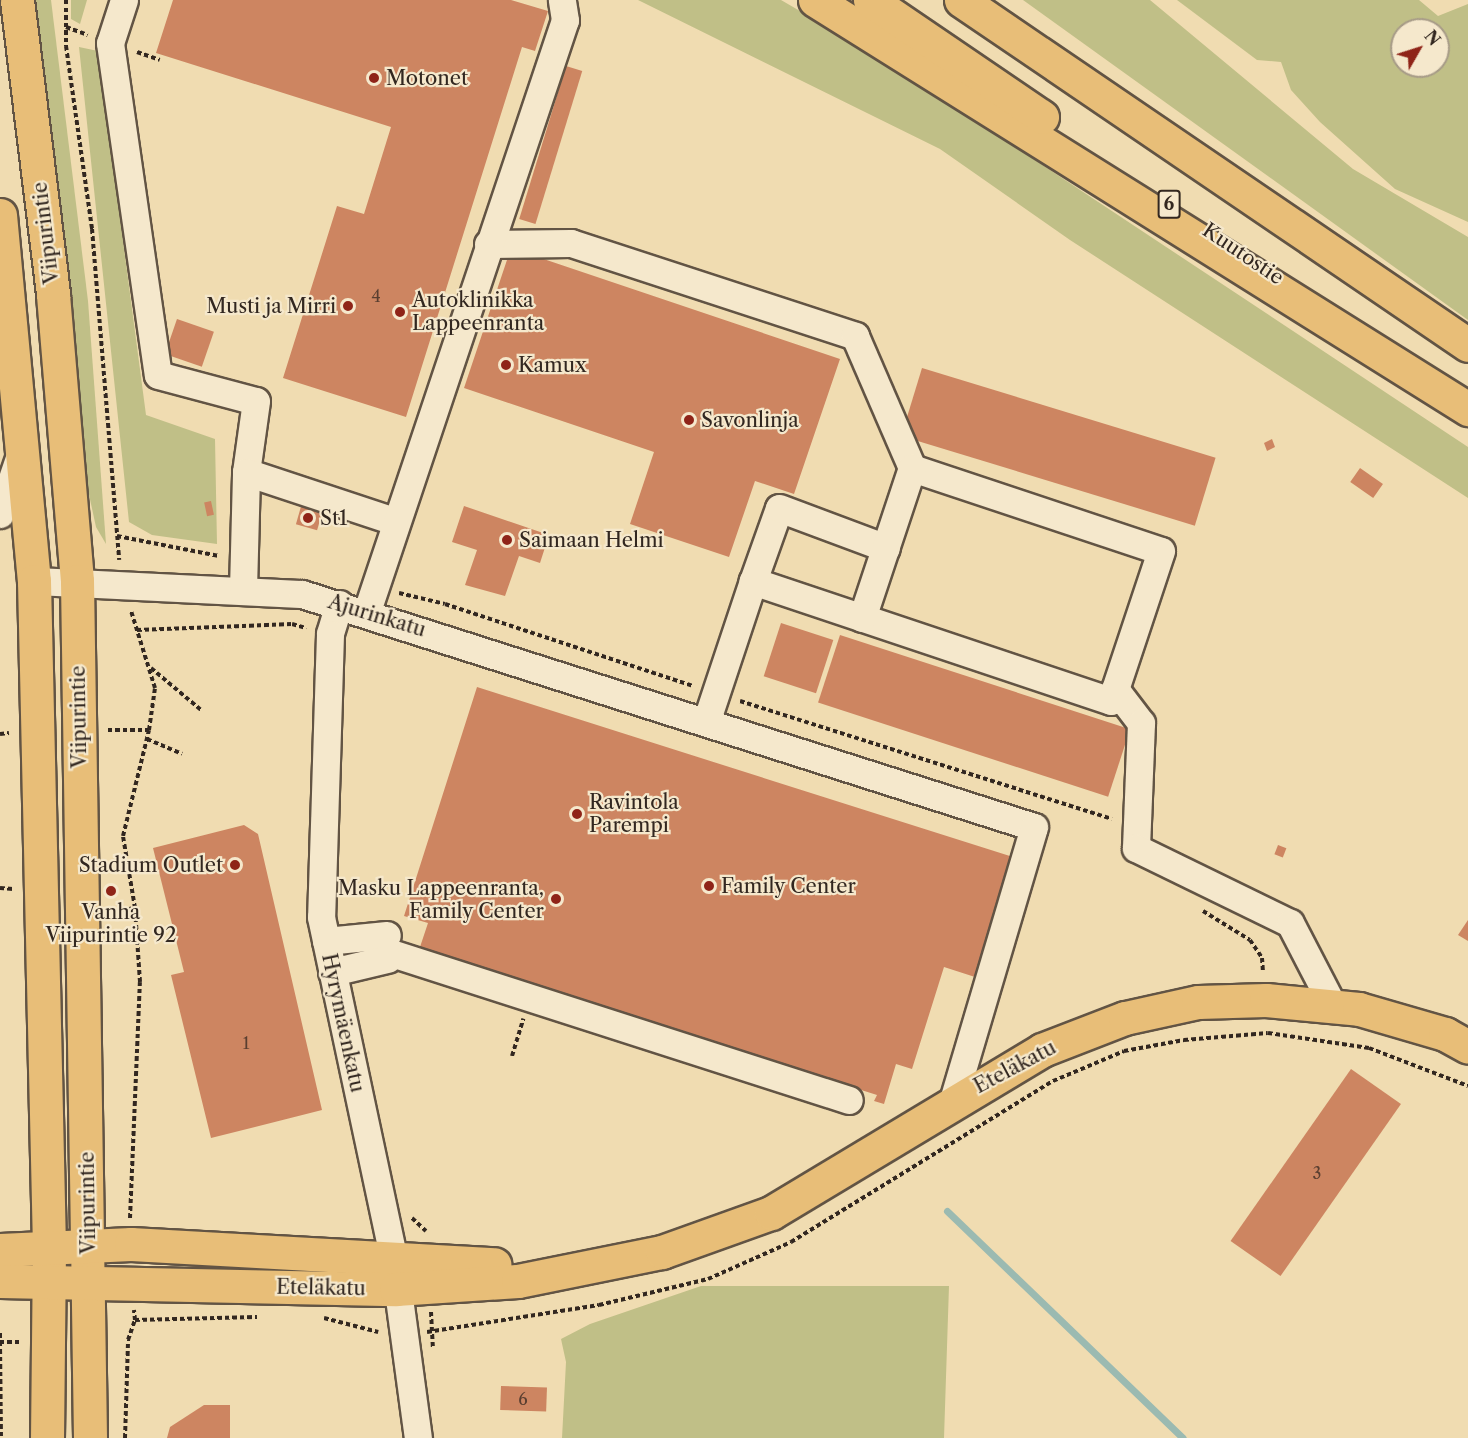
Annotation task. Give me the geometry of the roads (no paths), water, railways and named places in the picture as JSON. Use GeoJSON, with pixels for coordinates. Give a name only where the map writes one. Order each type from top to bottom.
{"type":"FeatureCollection","features":[{"type":"Feature","properties":{"kind":"main road","name":"Viipurintie"},"geometry":{"type":"LineString","coordinates":[[17,0],[53,295],[77,581],[91,1284],[90,1438]]}},
{"type":"Feature","properties":{"kind":"main road"},"geometry":{"type":"LineString","coordinates":[[815,0],[1468,408]]}},
{"type":"Feature","properties":{"kind":"main road","name":"Kuutostie"},"geometry":{"type":"LineString","coordinates":[[870,0],[1468,408]]}},
{"type":"Feature","properties":{"kind":"main road"},"geometry":{"type":"LineString","coordinates":[[961,0],[1468,345]]}},
{"type":"Feature","properties":{"kind":"main road"},"geometry":{"type":"LineString","coordinates":[[998,0],[1373,279]]}},
{"type":"Feature","properties":{"kind":"main road","name":"Viipurintie"},"geometry":{"type":"LineString","coordinates":[[0,215],[34,581],[49,1248],[47,1438]]}},
{"type":"Feature","properties":{"kind":"main road","name":"Eteläkatu"},"geometry":{"type":"LineString","coordinates":[[0,1250],[131,1244],[395,1275],[518,1281],[662,1252],[771,1213],[953,1100],[1042,1050],[1125,1018],[1198,1002],[1266,1000],[1359,1009],[1445,1034],[1468,1047]]}},
{"type":"Feature","properties":{"kind":"main road","name":"Eteläkatu"},"geometry":{"type":"LineString","coordinates":[[0,1281],[131,1285],[395,1275]]}},
{"type":"Feature","properties":{"kind":"street"},"geometry":{"type":"LineString","coordinates":[[124,0],[110,43],[158,375],[256,401],[246,472],[243,590]]}},
{"type":"Feature","properties":{"kind":"street"},"geometry":{"type":"LineString","coordinates":[[367,611],[394,521],[565,20],[562,0]]}},
{"type":"Feature","properties":{"kind":"street"},"geometry":{"type":"LineString","coordinates":[[488,244],[571,243],[855,336],[912,468],[862,618]]}},
{"type":"Feature","properties":{"kind":"street"},"geometry":{"type":"LineString","coordinates":[[0,513],[23,445]]}},
{"type":"Feature","properties":{"kind":"street"},"geometry":{"type":"LineString","coordinates":[[753,581],[1111,701],[1161,551],[912,468]]}},
{"type":"Feature","properties":{"kind":"street"},"geometry":{"type":"LineString","coordinates":[[246,472],[394,521]]}},
{"type":"Feature","properties":{"kind":"street"},"geometry":{"type":"LineString","coordinates":[[706,722],[779,508],[886,548]]}},
{"type":"Feature","properties":{"kind":"street","name":"Ajurinkatu"},"geometry":{"type":"LineString","coordinates":[[34,581],[77,581],[302,594],[367,611],[1034,827],[953,1100]]}},
{"type":"Feature","properties":{"kind":"street","name":"Hyrymäenkatu"},"geometry":{"type":"LineString","coordinates":[[339,604],[330,634],[321,917],[395,1275],[418,1438]]}},
{"type":"Feature","properties":{"kind":"street"},"geometry":{"type":"LineString","coordinates":[[1115,689],[1141,723],[1136,848],[1290,923],[1334,1006]]}},
{"type":"Feature","properties":{"kind":"street"},"geometry":{"type":"LineString","coordinates":[[326,941],[386,948],[849,1100]]}},
{"type":"Feature","properties":{"kind":"street"},"geometry":{"type":"LineString","coordinates":[[332,972],[386,948]]}},
{"type":"Feature","properties":{"kind":"waterway"},"geometry":{"type":"LineString","coordinates":[[947,1211],[1183,1438]]}},
{"type":"Feature","properties":{"kind":"place","name":"Motonet"},"geometry":{"type":"Point","coordinates":[374,78]}},
{"type":"Feature","properties":{"kind":"place","name":"Musti ja Mirri"},"geometry":{"type":"Point","coordinates":[348,306]}},
{"type":"Feature","properties":{"kind":"place","name":"Autoklinikka Lappeenranta"},"geometry":{"type":"Point","coordinates":[400,312]}},
{"type":"Feature","properties":{"kind":"place","name":"Kamux"},"geometry":{"type":"Point","coordinates":[506,365]}},
{"type":"Feature","properties":{"kind":"place","name":"Savonlinja"},"geometry":{"type":"Point","coordinates":[689,420]}},
{"type":"Feature","properties":{"kind":"place","name":"St1"},"geometry":{"type":"Point","coordinates":[308,518]}},
{"type":"Feature","properties":{"kind":"place","name":"Saimaan Helmi"},"geometry":{"type":"Point","coordinates":[507,540]}},
{"type":"Feature","properties":{"kind":"place","name":"Ravintola Parempi"},"geometry":{"type":"Point","coordinates":[577,814]}},
{"type":"Feature","properties":{"kind":"place","name":"Stadium Outlet"},"geometry":{"type":"Point","coordinates":[235,865]}},
{"type":"Feature","properties":{"kind":"place","name":"Family Center"},"geometry":{"type":"Point","coordinates":[709,886]}},
{"type":"Feature","properties":{"kind":"place","name":"Vanha Viipurintie 92"},"geometry":{"type":"Point","coordinates":[111,891]}},
{"type":"Feature","properties":{"kind":"place","name":"Masku Lappeenranta, Family Center"},"geometry":{"type":"Point","coordinates":[556,899]}}]}
